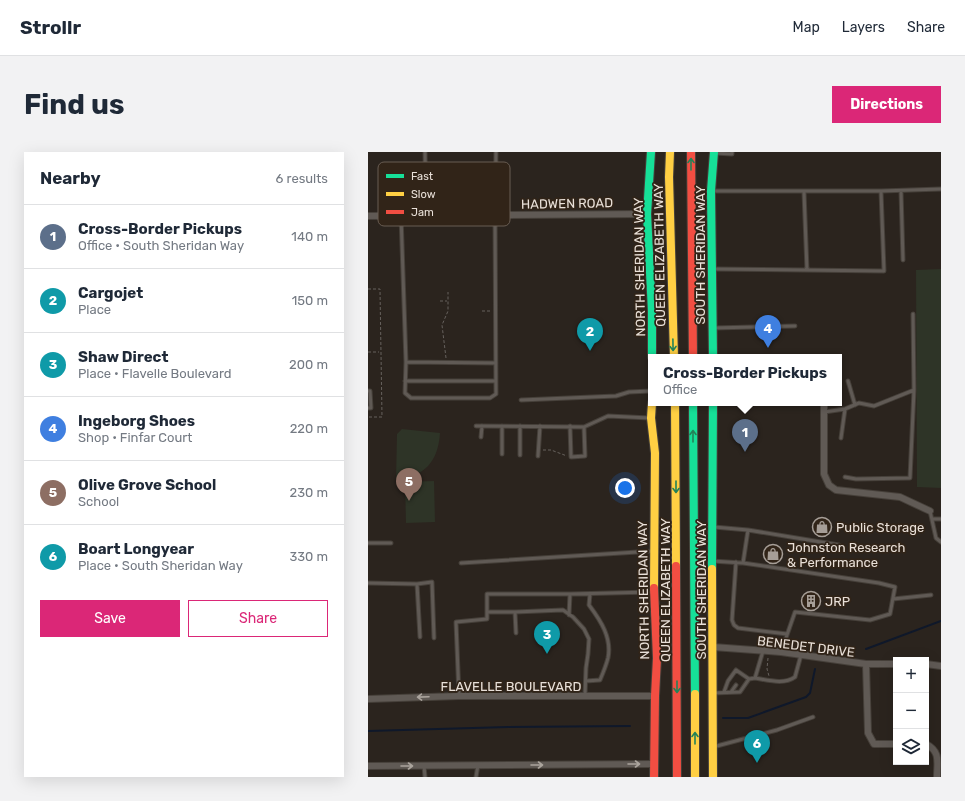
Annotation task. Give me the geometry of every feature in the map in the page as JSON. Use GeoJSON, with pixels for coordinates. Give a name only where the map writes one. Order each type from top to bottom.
{"type":"FeatureCollection","features":[{"type":"Feature","properties":{"kind":"main road","name":"NORTH SHERIDAN WAY"},"geometry":{"type":"LineString","coordinates":[[650,152],[650,180],[647,214],[652,311],[652,354]]}},
{"type":"Feature","properties":{"kind":"main road","name":"QUEEN ELIZABETH WAY"},"geometry":{"type":"LineString","coordinates":[[670,152],[669,177],[674,354]]}},
{"type":"Feature","properties":{"kind":"main road"},"geometry":{"type":"LineString","coordinates":[[691,152],[693,354]]}},
{"type":"Feature","properties":{"kind":"main road","name":"SOUTH SHERIDAN WAY"},"geometry":{"type":"LineString","coordinates":[[713,153],[711,191],[713,354]]}},
{"type":"Feature","properties":{"kind":"main road","name":"NORTH SHERIDAN WAY"},"geometry":{"type":"LineString","coordinates":[[652,406],[655,453],[654,592],[657,658],[654,777]]}},
{"type":"Feature","properties":{"kind":"main road","name":"QUEEN ELIZABETH WAY"},"geometry":{"type":"LineString","coordinates":[[675,406],[677,777]]}},
{"type":"Feature","properties":{"kind":"main road"},"geometry":{"type":"LineString","coordinates":[[693,406],[695,777]]}},
{"type":"Feature","properties":{"kind":"main road","name":"SOUTH SHERIDAN WAY"},"geometry":{"type":"LineString","coordinates":[[713,406],[713,777]]}},
{"type":"Feature","properties":{"kind":"street","name":"HADWEN ROAD"},"geometry":{"type":"LineString","coordinates":[[510,214],[647,214]]}},
{"type":"Feature","properties":{"kind":"street","name":"HADWEN ROAD"},"geometry":{"type":"LineString","coordinates":[[368,216],[378,216]]}},
{"type":"Feature","properties":{"kind":"street"},"geometry":{"type":"LineString","coordinates":[[824,406],[824,474],[829,485],[836,490],[900,496],[930,511]]}},
{"type":"Feature","properties":{"kind":"street","name":"BENEDET DRIVE"},"geometry":{"type":"LineString","coordinates":[[713,647],[781,652],[866,664],[893,664]]}},
{"type":"Feature","properties":{"kind":"street"},"geometry":{"type":"LineString","coordinates":[[866,664],[868,733],[874,744],[893,744]]}},
{"type":"Feature","properties":{"kind":"street"},"geometry":{"type":"LineString","coordinates":[[929,664],[941,666]]}},
{"type":"Feature","properties":{"kind":"street","name":"FLAVELLE BOULEVARD"},"geometry":{"type":"LineString","coordinates":[[368,700],[459,696],[655,696]]}},
{"type":"Feature","properties":{"kind":"street"},"geometry":{"type":"LineString","coordinates":[[929,746],[934,748],[937,754],[937,777]]}},
{"type":"Feature","properties":{"kind":"street"},"geometry":{"type":"LineString","coordinates":[[368,766],[654,764]]}},
{"type":"Feature","properties":{"kind":"lane"},"geometry":{"type":"LineString","coordinates":[[425,152],[425,162]]}},
{"type":"Feature","properties":{"kind":"lane"},"geometry":{"type":"LineString","coordinates":[[713,153],[732,154],[732,152]]}},
{"type":"Feature","properties":{"kind":"lane"},"geometry":{"type":"LineString","coordinates":[[711,191],[804,192],[941,189]]}},
{"type":"Feature","properties":{"kind":"lane"},"geometry":{"type":"LineString","coordinates":[[711,270],[884,271],[880,191]]}},
{"type":"Feature","properties":{"kind":"lane"},"geometry":{"type":"LineString","coordinates":[[901,191],[903,260]]}},
{"type":"Feature","properties":{"kind":"lane"},"geometry":{"type":"LineString","coordinates":[[804,192],[807,270]]}},
{"type":"Feature","properties":{"kind":"lane"},"geometry":{"type":"LineString","coordinates":[[401,226],[406,362],[404,381],[405,393],[410,398],[490,398],[496,394],[495,226]]}},
{"type":"Feature","properties":{"kind":"lane"},"geometry":{"type":"LineString","coordinates":[[845,477],[856,479],[910,478],[914,390],[913,314]]}},
{"type":"Feature","properties":{"kind":"lane"},"geometry":{"type":"LineString","coordinates":[[713,328],[795,326]]}},
{"type":"Feature","properties":{"kind":"lane"},"geometry":{"type":"LineString","coordinates":[[406,362],[496,363]]}},
{"type":"Feature","properties":{"kind":"lane"},"geometry":{"type":"LineString","coordinates":[[848,380],[855,405]]}},
{"type":"Feature","properties":{"kind":"lane"},"geometry":{"type":"LineString","coordinates":[[404,381],[496,381]]}},
{"type":"Feature","properties":{"kind":"lane"},"geometry":{"type":"LineString","coordinates":[[824,412],[845,409],[859,404],[874,406],[914,390]]}},
{"type":"Feature","properties":{"kind":"lane"},"geometry":{"type":"LineString","coordinates":[[368,391],[370,391],[371,408],[368,408]]}},
{"type":"Feature","properties":{"kind":"lane"},"geometry":{"type":"LineString","coordinates":[[521,400],[616,396],[628,392],[648,391]]}},
{"type":"Feature","properties":{"kind":"lane"},"geometry":{"type":"LineString","coordinates":[[841,438],[845,409]]}},
{"type":"Feature","properties":{"kind":"lane"},"geometry":{"type":"LineString","coordinates":[[476,426],[584,426],[608,416],[652,418]]}},
{"type":"Feature","properties":{"kind":"lane"},"geometry":{"type":"LineString","coordinates":[[481,437],[482,426]]}},
{"type":"Feature","properties":{"kind":"lane"},"geometry":{"type":"LineString","coordinates":[[502,426],[502,454]]}},
{"type":"Feature","properties":{"kind":"lane"},"geometry":{"type":"LineString","coordinates":[[520,426],[520,455]]}},
{"type":"Feature","properties":{"kind":"lane"},"geometry":{"type":"LineString","coordinates":[[538,456],[540,426]]}},
{"type":"Feature","properties":{"kind":"lane"},"geometry":{"type":"LineString","coordinates":[[570,426],[571,456],[585,456],[584,426]]}},
{"type":"Feature","properties":{"kind":"lane"},"geometry":{"type":"LineString","coordinates":[[930,511],[933,531],[936,538],[941,542]]}},
{"type":"Feature","properties":{"kind":"lane"},"geometry":{"type":"LineString","coordinates":[[932,519],[941,519]]}},
{"type":"Feature","properties":{"kind":"lane"},"geometry":{"type":"LineString","coordinates":[[712,527],[748,530],[839,545]]}},
{"type":"Feature","properties":{"kind":"lane"},"geometry":{"type":"LineString","coordinates":[[743,563],[748,530]]}},
{"type":"Feature","properties":{"kind":"lane"},"geometry":{"type":"LineString","coordinates":[[368,542],[391,543]]}},
{"type":"Feature","properties":{"kind":"lane"},"geometry":{"type":"LineString","coordinates":[[461,563],[654,551]]}},
{"type":"Feature","properties":{"kind":"lane"},"geometry":{"type":"LineString","coordinates":[[712,561],[736,562],[879,583],[895,587],[890,614],[870,620],[795,612],[781,652]]}},
{"type":"Feature","properties":{"kind":"lane"},"geometry":{"type":"LineString","coordinates":[[736,562],[732,620],[734,625],[738,628],[787,634]]}},
{"type":"Feature","properties":{"kind":"lane"},"geometry":{"type":"LineString","coordinates":[[368,583],[417,584],[432,582],[434,638]]}},
{"type":"Feature","properties":{"kind":"lane"},"geometry":{"type":"LineString","coordinates":[[417,584],[420,637]]}},
{"type":"Feature","properties":{"kind":"lane"},"geometry":{"type":"LineString","coordinates":[[459,696],[456,622],[488,619],[488,594],[590,594],[654,592]]}},
{"type":"Feature","properties":{"kind":"lane"},"geometry":{"type":"LineString","coordinates":[[569,615],[570,594]]}},
{"type":"Feature","properties":{"kind":"lane"},"geometry":{"type":"LineString","coordinates":[[586,681],[600,680],[608,657],[607,638],[602,623],[589,606],[590,594]]}},
{"type":"Feature","properties":{"kind":"lane"},"geometry":{"type":"LineString","coordinates":[[893,599],[931,595]]}},
{"type":"Feature","properties":{"kind":"lane"},"geometry":{"type":"LineString","coordinates":[[487,612],[563,610],[573,617],[584,629],[589,639],[585,696]]}},
{"type":"Feature","properties":{"kind":"lane"},"geometry":{"type":"LineString","coordinates":[[515,612],[516,633]]}},
{"type":"Feature","properties":{"kind":"lane"},"geometry":{"type":"LineString","coordinates":[[755,678],[766,651]]}},
{"type":"Feature","properties":{"kind":"lane"},"geometry":{"type":"LineString","coordinates":[[724,692],[728,681],[736,670],[742,677],[749,679],[755,678],[786,681],[795,677],[801,655]]}},
{"type":"Feature","properties":{"kind":"lane"},"geometry":{"type":"LineString","coordinates":[[713,693],[740,692],[749,679]]}},
{"type":"Feature","properties":{"kind":"lane"},"geometry":{"type":"LineString","coordinates":[[731,692],[736,685]]}},
{"type":"Feature","properties":{"kind":"lane"},"geometry":{"type":"LineString","coordinates":[[713,747],[777,730],[813,718]]}},
{"type":"Feature","properties":{"kind":"lane"},"geometry":{"type":"LineString","coordinates":[[476,777],[478,765]]}},
{"type":"Feature","properties":{"kind":"lane"},"geometry":{"type":"LineString","coordinates":[[424,766],[426,777]]}},
{"type":"Feature","properties":{"kind":"path"},"geometry":{"type":"LineString","coordinates":[[368,289],[380,289],[382,417],[368,417]]}},
{"type":"Feature","properties":{"kind":"path"},"geometry":{"type":"LineString","coordinates":[[447,362],[442,325],[448,312],[448,292]]}},
{"type":"Feature","properties":{"kind":"path"},"geometry":{"type":"LineString","coordinates":[[440,301],[448,302]]}},
{"type":"Feature","properties":{"kind":"path"},"geometry":{"type":"LineString","coordinates":[[482,311],[496,310]]}},
{"type":"Feature","properties":{"kind":"path"},"geometry":{"type":"LineString","coordinates":[[368,352],[380,352]]}},
{"type":"Feature","properties":{"kind":"path"},"geometry":{"type":"LineString","coordinates":[[539,450],[551,450],[571,456]]}},
{"type":"Feature","properties":{"kind":"path"},"geometry":{"type":"LineString","coordinates":[[766,651],[767,669],[771,680]]}},
{"type":"Feature","properties":{"kind":"green space"},"geometry":{"type":"Polygon","coordinates":[[[941,269],[941,488],[917,487],[916,270],[941,269]]]}},
{"type":"Feature","properties":{"kind":"green space"},"geometry":{"type":"Polygon","coordinates":[[[402,429],[440,433],[439,443],[433,460],[428,466],[415,475],[396,480],[397,434],[402,429]]]}},
{"type":"Feature","properties":{"kind":"green space"},"geometry":{"type":"Polygon","coordinates":[[[434,481],[435,522],[406,523],[405,482],[434,481]]]}},
{"type":"Feature","properties":{"kind":"waterway"},"geometry":{"type":"LineString","coordinates":[[866,649],[941,621]]}},
{"type":"Feature","properties":{"kind":"waterway"},"geometry":{"type":"LineString","coordinates":[[723,718],[748,718],[806,697],[810,693],[815,669]]}},
{"type":"Feature","properties":{"kind":"waterway"},"geometry":{"type":"LineString","coordinates":[[368,731],[508,727],[630,726]]}},
{"type":"Feature","properties":{"kind":"traffic: fast"},"geometry":{"type":"LineString","coordinates":[[651,152],[647,214],[652,311],[652,354]]}},
{"type":"Feature","properties":{"kind":"traffic: fast"},"geometry":{"type":"LineString","coordinates":[[713,354],[711,191],[714,152]]}},
{"type":"Feature","properties":{"kind":"traffic: fast"},"geometry":{"type":"LineString","coordinates":[[693,406],[695,694]]}},
{"type":"Feature","properties":{"kind":"traffic: fast"},"geometry":{"type":"LineString","coordinates":[[712,569],[713,406]]}},
{"type":"Feature","properties":{"kind":"traffic: slow"},"geometry":{"type":"LineString","coordinates":[[670,152],[669,177],[674,354]]}},
{"type":"Feature","properties":{"kind":"traffic: slow"},"geometry":{"type":"LineString","coordinates":[[652,406],[651,418],[655,453],[654,588]]}},
{"type":"Feature","properties":{"kind":"traffic: slow"},"geometry":{"type":"LineString","coordinates":[[675,406],[676,566]]}},
{"type":"Feature","properties":{"kind":"traffic: slow"},"geometry":{"type":"LineString","coordinates":[[712,569],[713,777]]}},
{"type":"Feature","properties":{"kind":"traffic: slow"},"geometry":{"type":"LineString","coordinates":[[695,694],[695,777]]}},
{"type":"Feature","properties":{"kind":"traffic: jam"},"geometry":{"type":"LineString","coordinates":[[691,152],[693,354]]}},
{"type":"Feature","properties":{"kind":"traffic: jam"},"geometry":{"type":"LineString","coordinates":[[676,566],[677,777]]}},
{"type":"Feature","properties":{"kind":"traffic: jam"},"geometry":{"type":"LineString","coordinates":[[654,588],[657,658],[654,777]]}},
{"type":"Feature","properties":{"kind":"place","name":"Ingeborg Shoes"},"geometry":{"type":"Point","coordinates":[768,348]}},
{"type":"Feature","properties":{"kind":"place","name":"Cargojet"},"geometry":{"type":"Point","coordinates":[590,351]}},
{"type":"Feature","properties":{"kind":"place","name":"Cross-Border Pickups"},"geometry":{"type":"Point","coordinates":[745,452]}},
{"type":"Feature","properties":{"kind":"place","name":"Olive Grove School"},"geometry":{"type":"Point","coordinates":[409,501]}},
{"type":"Feature","properties":{"kind":"place","name":"Public Storage"},"geometry":{"type":"Point","coordinates":[822,527]}},
{"type":"Feature","properties":{"kind":"place","name":"Johnston Research & Performance"},"geometry":{"type":"Point","coordinates":[773,554]}},
{"type":"Feature","properties":{"kind":"place","name":"JRP"},"geometry":{"type":"Point","coordinates":[811,601]}},
{"type":"Feature","properties":{"kind":"place","name":"Shaw Direct"},"geometry":{"type":"Point","coordinates":[547,654]}},
{"type":"Feature","properties":{"kind":"place","name":"Boart Longyear"},"geometry":{"type":"Point","coordinates":[757,763]}}]}
